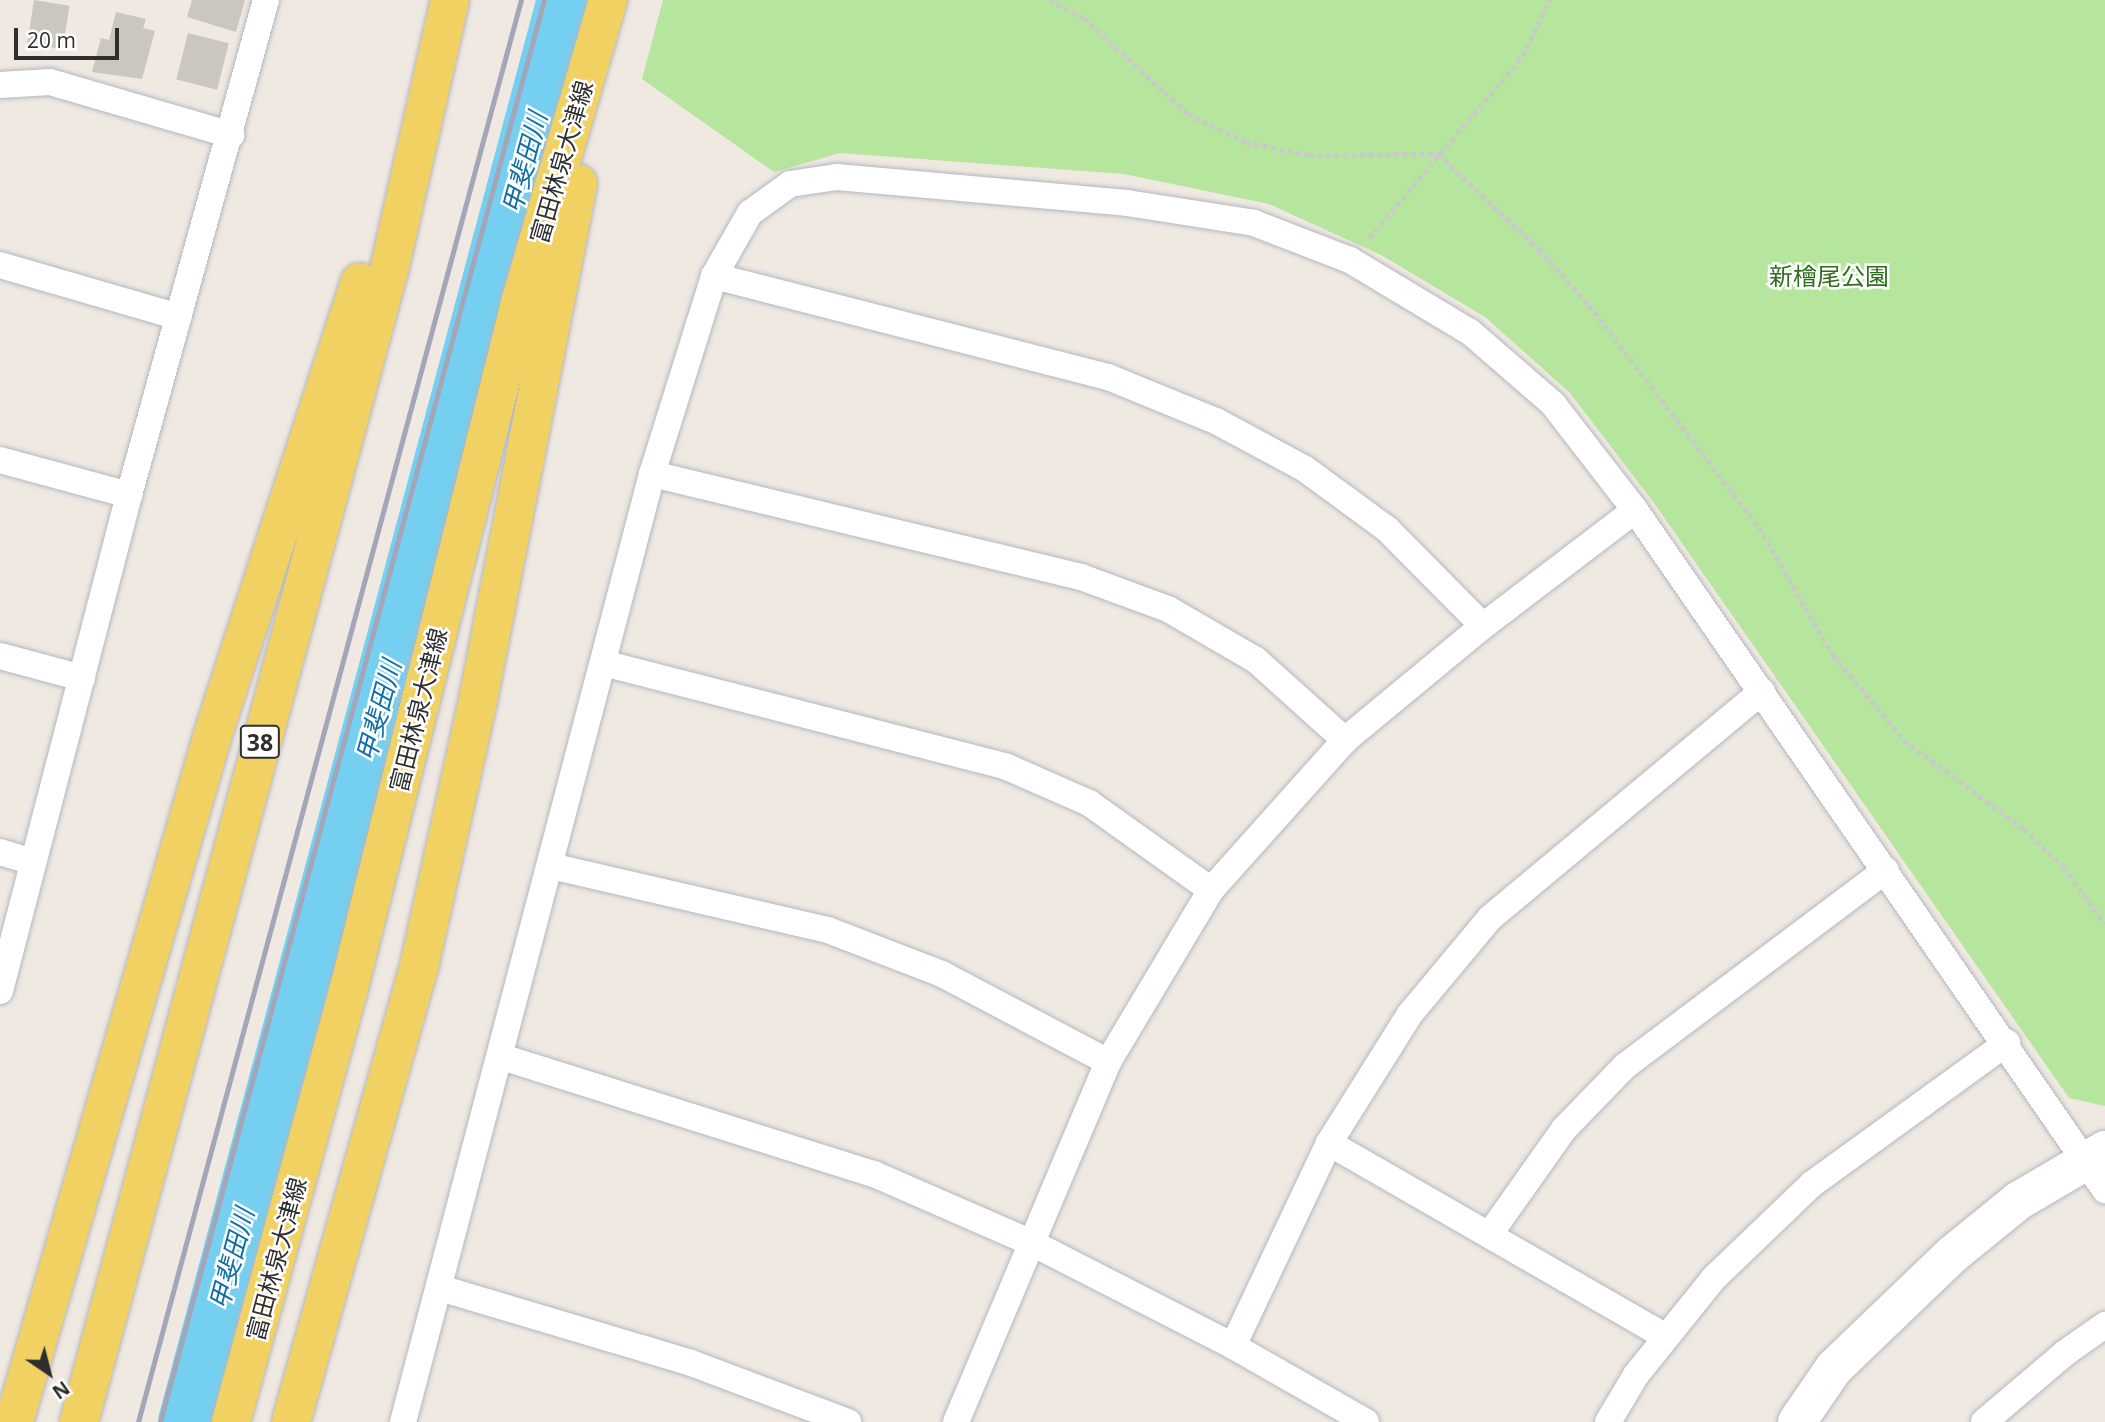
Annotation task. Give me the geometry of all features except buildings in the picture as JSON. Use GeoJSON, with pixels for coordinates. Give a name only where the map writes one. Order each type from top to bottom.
{"type":"FeatureCollection","features":[{"type":"Feature","properties":{"kind":"main road","name":"38"},"geometry":{"type":"LineString","coordinates":[[79,1422],[386,279],[434,59],[450,0]]}},
{"type":"Feature","properties":{"kind":"main road","name":"富田林泉大津線"},"geometry":{"type":"LineString","coordinates":[[231,1422],[349,988],[520,303],[608,0]]}},
{"type":"Feature","properties":{"kind":"main road"},"geometry":{"type":"LineString","coordinates":[[291,1422],[420,962],[479,695],[614,0]]}},
{"type":"Feature","properties":{"kind":"main road"},"geometry":{"type":"LineString","coordinates":[[14,1422],[213,734],[434,59]]}},
{"type":"Feature","properties":{"kind":"street"},"geometry":{"type":"LineString","coordinates":[[0,991],[128,495],[231,135],[266,0]]}},
{"type":"Feature","properties":{"kind":"street"},"geometry":{"type":"LineString","coordinates":[[0,85],[50,82],[231,135]]}},
{"type":"Feature","properties":{"kind":"street"},"geometry":{"type":"LineString","coordinates":[[403,1422],[502,1057],[652,474],[713,276],[750,213],[790,184],[837,177],[1127,203],[1254,223],[1350,260],[1470,332],[1553,404],[1635,510],[2007,1043],[2099,1167],[2018,1201],[1893,1307],[1834,1368],[1797,1422]]}},
{"type":"Feature","properties":{"kind":"street"},"geometry":{"type":"LineString","coordinates":[[0,265],[179,317]]}},
{"type":"Feature","properties":{"kind":"street"},"geometry":{"type":"LineString","coordinates":[[713,276],[1108,377],[1216,421],[1305,469],[1387,529],[1483,626]]}},
{"type":"Feature","properties":{"kind":"street"},"geometry":{"type":"LineString","coordinates":[[0,460],[128,495]]}},
{"type":"Feature","properties":{"kind":"street"},"geometry":{"type":"LineString","coordinates":[[652,474],[1081,577],[1168,609],[1256,660],[1345,740]]}},
{"type":"Feature","properties":{"kind":"street"},"geometry":{"type":"LineString","coordinates":[[956,1422],[1034,1244],[1108,1062],[1211,890],[1345,740],[1483,626],[1635,510]]}},
{"type":"Feature","properties":{"kind":"street"},"geometry":{"type":"LineString","coordinates":[[0,656],[82,678]]}},
{"type":"Feature","properties":{"kind":"street"},"geometry":{"type":"LineString","coordinates":[[603,663],[1007,767],[1089,803],[1211,890]]}},
{"type":"Feature","properties":{"kind":"street"},"geometry":{"type":"LineString","coordinates":[[1233,1346],[1329,1143],[1410,1014],[1490,918],[1762,691]]}},
{"type":"Feature","properties":{"kind":"street"},"geometry":{"type":"LineString","coordinates":[[0,852],[33,862]]}},
{"type":"Feature","properties":{"kind":"street"},"geometry":{"type":"LineString","coordinates":[[551,866],[828,930],[942,974],[1108,1062]]}},
{"type":"Feature","properties":{"kind":"street"},"geometry":{"type":"LineString","coordinates":[[1489,1235],[1564,1129],[1625,1066],[1886,870]]}},
{"type":"Feature","properties":{"kind":"street"},"geometry":{"type":"LineString","coordinates":[[1608,1422],[1636,1375],[1714,1279],[1812,1184],[2007,1043]]}},
{"type":"Feature","properties":{"kind":"street"},"geometry":{"type":"LineString","coordinates":[[502,1057],[874,1174],[1034,1244],[1233,1346],[1366,1422]]}},
{"type":"Feature","properties":{"kind":"street"},"geometry":{"type":"LineString","coordinates":[[1329,1143],[1666,1337]]}},
{"type":"Feature","properties":{"kind":"street"},"geometry":{"type":"LineString","coordinates":[[440,1288],[691,1363],[848,1422]]}},
{"type":"Feature","properties":{"kind":"street"},"geometry":{"type":"LineString","coordinates":[[1984,1422],[2065,1353],[2105,1325]]}},
{"type":"Feature","properties":{"kind":"path"},"geometry":{"type":"LineString","coordinates":[[1049,0],[1084,18],[1188,114],[1246,142],[1309,155],[1438,154],[1539,249],[1589,305],[1759,527],[1833,655],[1904,740],[2024,829],[2064,867],[2105,924]]}},
{"type":"Feature","properties":{"kind":"path"},"geometry":{"type":"LineString","coordinates":[[1350,260],[1523,56],[1549,0]]}},
{"type":"Feature","properties":{"kind":"green space","name":"新檜尾公園"},"geometry":{"type":"Polygon","coordinates":[[[663,0],[2105,0],[2105,1106],[2069,1098],[1654,503],[1570,393],[1485,317],[1381,255],[1269,204],[1124,174],[840,153],[774,172],[642,79],[663,0]]]}},
{"type":"Feature","properties":{"kind":"waterway","name":"甲斐田川"},"geometry":{"type":"LineString","coordinates":[[189,1422],[568,0]]}},
{"type":"Feature","properties":{"kind":"railway"},"geometry":{"type":"LineString","coordinates":[[138,1422],[521,0]]}},
{"type":"Feature","properties":{"kind":"railway"},"geometry":{"type":"LineString","coordinates":[[160,1422],[544,0]]}}]}
